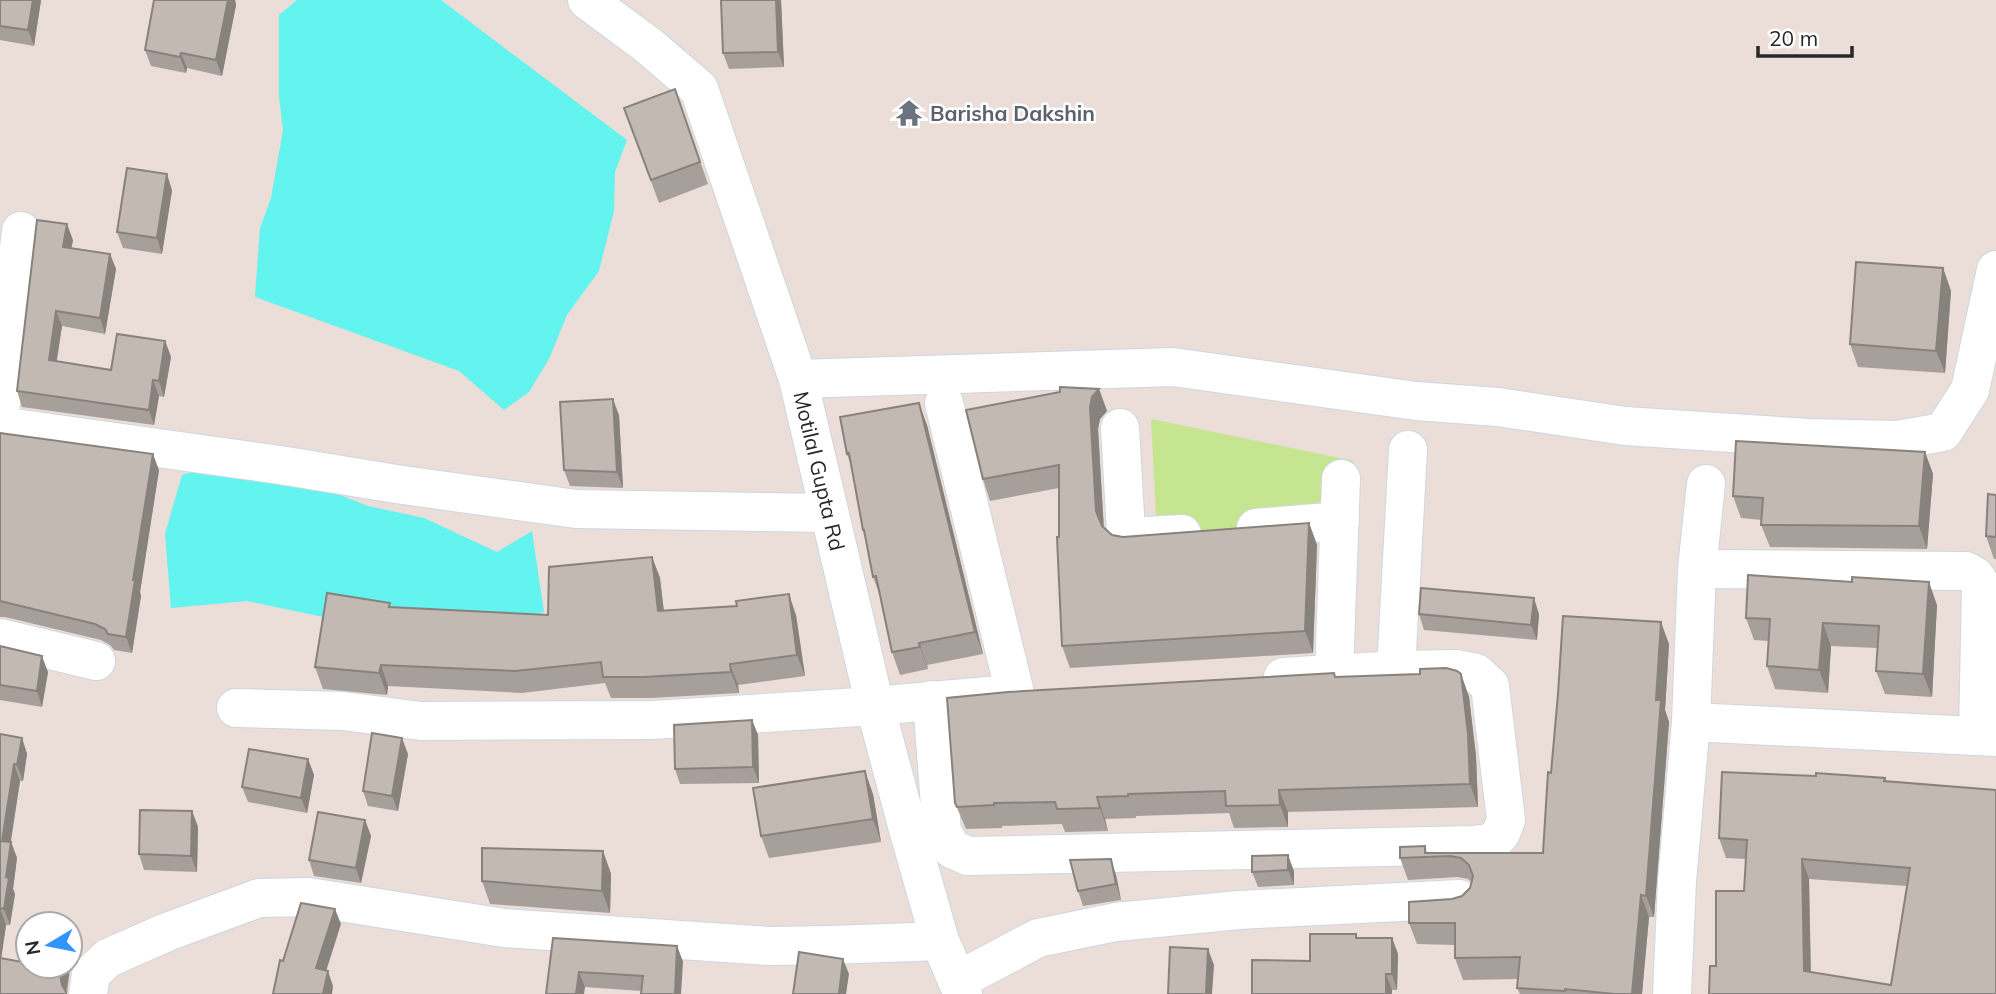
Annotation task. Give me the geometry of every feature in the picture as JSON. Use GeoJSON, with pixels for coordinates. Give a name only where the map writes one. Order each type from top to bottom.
{"type":"FeatureCollection","features":[{"type":"Feature","properties":{"kind":"street","name":"Motilal Gupta Rd"},"geometry":{"type":"LineString","coordinates":[[587,0],[649,46],[699,89],[798,379],[875,706],[940,941],[960,987]]}},
{"type":"Feature","properties":{"kind":"street"},"geometry":{"type":"LineString","coordinates":[[0,411],[21,231]]}},
{"type":"Feature","properties":{"kind":"street"},"geometry":{"type":"LineString","coordinates":[[798,379],[1173,368],[1416,401],[1498,407],[1625,426],[1808,438],[1897,440],[1943,432],[1970,390],[1996,270]]}},
{"type":"Feature","properties":{"kind":"street"},"geometry":{"type":"LineString","coordinates":[[236,708],[343,711],[421,721],[639,720],[875,706],[1029,692],[944,403]]}},
{"type":"Feature","properties":{"kind":"street"},"geometry":{"type":"LineString","coordinates":[[0,426],[576,509],[829,513]]}},
{"type":"Feature","properties":{"kind":"street"},"geometry":{"type":"LineString","coordinates":[[1120,428],[1126,532],[1129,537],[1339,521]]}},
{"type":"Feature","properties":{"kind":"street"},"geometry":{"type":"LineString","coordinates":[[1396,670],[1408,450]]}},
{"type":"Feature","properties":{"kind":"street"},"geometry":{"type":"LineString","coordinates":[[1334,674],[1341,479]]}},
{"type":"Feature","properties":{"kind":"street"},"geometry":{"type":"LineString","coordinates":[[1672,994],[1677,881],[1691,722],[1697,569],[1706,484]]}},
{"type":"Feature","properties":{"kind":"street"},"geometry":{"type":"LineString","coordinates":[[1691,722],[1987,736],[1981,585],[1975,576],[1966,571],[1697,569]]}},
{"type":"Feature","properties":{"kind":"street"},"geometry":{"type":"LineString","coordinates":[[0,638],[96,661]]}},
{"type":"Feature","properties":{"kind":"street"},"geometry":{"type":"LineString","coordinates":[[932,700],[942,832],[951,849],[968,856],[1492,843],[1501,833],[1506,821],[1490,686],[1476,673],[1456,669],[1396,670],[1251,679]]}},
{"type":"Feature","properties":{"kind":"street"},"geometry":{"type":"LineString","coordinates":[[88,994],[91,974],[108,958],[167,932],[258,898],[309,897],[504,928],[770,946],[940,941]]}},
{"type":"Feature","properties":{"kind":"street"},"geometry":{"type":"LineString","coordinates":[[960,987],[1038,939],[1116,922],[1239,910],[1459,899]]}},
{"type":"Feature","properties":{"kind":"green space"},"geometry":{"type":"Polygon","coordinates":[[[1151,419],[1354,461],[1341,534],[1157,535],[1151,419]]]}},
{"type":"Feature","properties":{"kind":"water"},"geometry":{"type":"Polygon","coordinates":[[[297,0],[441,0],[627,140],[615,172],[614,211],[599,271],[567,315],[549,359],[529,392],[504,410],[459,371],[255,297],[260,228],[271,198],[283,130],[279,97],[279,15],[297,0]]]}},
{"type":"Feature","properties":{"kind":"water"},"geometry":{"type":"Polygon","coordinates":[[[223,464],[320,487],[368,506],[424,518],[497,552],[532,531],[544,612],[469,630],[328,618],[247,601],[171,608],[165,534],[182,475],[223,464]]]}},
{"type":"Feature","properties":{"kind":"building"},"geometry":{"type":"Polygon","coordinates":[[[0,0],[33,0],[28,30],[0,26],[0,0]]]}},
{"type":"Feature","properties":{"kind":"building"},"geometry":{"type":"Polygon","coordinates":[[[154,0],[228,0],[216,60],[145,50],[154,0]]]}},
{"type":"Feature","properties":{"kind":"building"},"geometry":{"type":"Polygon","coordinates":[[[721,0],[776,0],[778,52],[723,53],[721,0]]]}},
{"type":"Feature","properties":{"kind":"building"},"geometry":{"type":"Polygon","coordinates":[[[675,89],[700,162],[651,180],[624,108],[675,89]]]}},
{"type":"Feature","properties":{"kind":"building"},"geometry":{"type":"Polygon","coordinates":[[[127,168],[167,174],[157,238],[117,232],[127,168]]]}},
{"type":"Feature","properties":{"kind":"building"},"geometry":{"type":"Polygon","coordinates":[[[37,220],[67,224],[63,247],[110,254],[100,318],[56,311],[49,360],[111,370],[117,334],[165,341],[159,381],[153,380],[149,410],[17,391],[37,220]]]}},
{"type":"Feature","properties":{"kind":"building"},"geometry":{"type":"Polygon","coordinates":[[[1856,262],[1943,268],[1936,351],[1850,344],[1856,262]]]}},
{"type":"Feature","properties":{"kind":"building"},"geometry":{"type":"Polygon","coordinates":[[[1060,387],[1099,389],[1092,397],[1090,407],[1096,511],[1102,526],[1112,535],[1123,537],[1309,523],[1305,631],[1062,646],[1057,537],[1059,465],[983,479],[966,410],[1060,392],[1060,387]]]}},
{"type":"Feature","properties":{"kind":"building"},"geometry":{"type":"Polygon","coordinates":[[[613,399],[617,472],[564,470],[560,402],[613,399]]]}},
{"type":"Feature","properties":{"kind":"building"},"geometry":{"type":"Polygon","coordinates":[[[919,403],[975,632],[919,643],[920,647],[892,652],[876,576],[873,577],[840,417],[919,403]]]}},
{"type":"Feature","properties":{"kind":"building"},"geometry":{"type":"Polygon","coordinates":[[[0,433],[153,454],[126,637],[108,634],[105,629],[95,624],[0,601],[0,433]]]}},
{"type":"Feature","properties":{"kind":"building"},"geometry":{"type":"Polygon","coordinates":[[[1736,441],[1925,452],[1919,526],[1761,525],[1763,498],[1733,496],[1736,441]]]}},
{"type":"Feature","properties":{"kind":"building"},"geometry":{"type":"Polygon","coordinates":[[[1988,494],[1996,495],[1996,537],[1986,536],[1988,494]]]}},
{"type":"Feature","properties":{"kind":"building"},"geometry":{"type":"Polygon","coordinates":[[[652,557],[658,611],[737,606],[736,601],[789,594],[797,655],[730,664],[731,672],[644,677],[603,677],[601,662],[515,671],[381,665],[379,673],[315,667],[327,593],[390,603],[389,607],[548,615],[549,567],[652,557]]]}},
{"type":"Feature","properties":{"kind":"building"},"geometry":{"type":"Polygon","coordinates":[[[1748,575],[1852,582],[1852,577],[1929,582],[1923,674],[1876,671],[1879,626],[1823,623],[1819,670],[1767,666],[1770,619],[1746,618],[1748,575]]]}},
{"type":"Feature","properties":{"kind":"building"},"geometry":{"type":"Polygon","coordinates":[[[1421,588],[1534,598],[1531,625],[1419,614],[1421,588]]]}},
{"type":"Feature","properties":{"kind":"building"},"geometry":{"type":"Polygon","coordinates":[[[1563,616],[1661,622],[1656,700],[1661,700],[1646,896],[1641,895],[1632,994],[1517,988],[1520,957],[1455,958],[1455,923],[1409,923],[1409,902],[1462,896],[1470,888],[1473,876],[1469,865],[1461,858],[1400,858],[1400,847],[1425,846],[1425,853],[1543,853],[1563,616]]]}},
{"type":"Feature","properties":{"kind":"building"},"geometry":{"type":"Polygon","coordinates":[[[0,646],[42,656],[37,691],[0,685],[0,646]]]}},
{"type":"Feature","properties":{"kind":"building"},"geometry":{"type":"Polygon","coordinates":[[[1446,668],[1461,674],[1470,784],[1279,790],[1280,805],[1226,806],[1225,791],[1097,797],[1100,808],[1057,809],[1055,802],[994,803],[957,807],[955,803],[947,698],[1334,673],[1335,677],[1420,674],[1420,669],[1446,668]]]}},
{"type":"Feature","properties":{"kind":"building"},"geometry":{"type":"Polygon","coordinates":[[[752,720],[753,767],[675,769],[674,725],[752,720]]]}},
{"type":"Feature","properties":{"kind":"building"},"geometry":{"type":"Polygon","coordinates":[[[372,733],[402,738],[392,796],[363,791],[372,733]]]}},
{"type":"Feature","properties":{"kind":"building"},"geometry":{"type":"Polygon","coordinates":[[[0,734],[22,738],[17,765],[14,764],[2,841],[11,842],[4,909],[0,908],[0,734]]]}},
{"type":"Feature","properties":{"kind":"building"},"geometry":{"type":"Polygon","coordinates":[[[249,749],[308,759],[301,798],[242,787],[249,749]]]}},
{"type":"Feature","properties":{"kind":"building"},"geometry":{"type":"Polygon","coordinates":[[[865,771],[873,819],[761,836],[753,788],[865,771]]]}},
{"type":"Feature","properties":{"kind":"building"},"geometry":{"type":"Polygon","coordinates":[[[1722,772],[1816,776],[1816,773],[1996,790],[1996,994],[1709,994],[1710,966],[1716,966],[1716,891],[1744,891],[1747,840],[1719,838],[1722,772]],[[1802,859],[1804,971],[1891,985],[1910,868],[1802,859]]]}},
{"type":"Feature","properties":{"kind":"building"},"geometry":{"type":"Polygon","coordinates":[[[140,810],[192,811],[191,856],[139,854],[140,810]]]}},
{"type":"Feature","properties":{"kind":"building"},"geometry":{"type":"Polygon","coordinates":[[[318,812],[365,820],[356,868],[309,860],[318,812]]]}},
{"type":"Feature","properties":{"kind":"building"},"geometry":{"type":"Polygon","coordinates":[[[482,848],[603,851],[602,891],[482,881],[482,848]]]}},
{"type":"Feature","properties":{"kind":"building"},"geometry":{"type":"Polygon","coordinates":[[[1288,855],[1288,870],[1252,872],[1252,856],[1288,855]]]}},
{"type":"Feature","properties":{"kind":"building"},"geometry":{"type":"Polygon","coordinates":[[[1111,859],[1116,884],[1078,891],[1070,860],[1111,859]]]}},
{"type":"Feature","properties":{"kind":"building"},"geometry":{"type":"Polygon","coordinates":[[[301,903],[335,909],[316,968],[328,971],[323,994],[273,994],[280,960],[283,961],[301,903]]]}},
{"type":"Feature","properties":{"kind":"building"},"geometry":{"type":"Polygon","coordinates":[[[1310,934],[1356,934],[1356,938],[1392,938],[1392,974],[1386,974],[1386,994],[1252,994],[1252,960],[1310,961],[1310,934]]]}},
{"type":"Feature","properties":{"kind":"building"},"geometry":{"type":"Polygon","coordinates":[[[553,938],[677,946],[675,994],[641,994],[643,976],[579,972],[576,994],[546,994],[553,938]]]}},
{"type":"Feature","properties":{"kind":"building"},"geometry":{"type":"Polygon","coordinates":[[[1170,947],[1208,949],[1206,994],[1168,994],[1170,947]]]}},
{"type":"Feature","properties":{"kind":"building"},"geometry":{"type":"Polygon","coordinates":[[[799,952],[843,959],[839,994],[793,994],[799,952]]]}},
{"type":"Feature","properties":{"kind":"building"},"geometry":{"type":"Polygon","coordinates":[[[0,958],[14,960],[14,980],[61,980],[66,992],[66,994],[0,994],[0,958]]]}},
{"type":"Feature","properties":{"kind":"place","name":"Barisha Dakshin"},"geometry":{"type":"Point","coordinates":[909,113]}}]}
